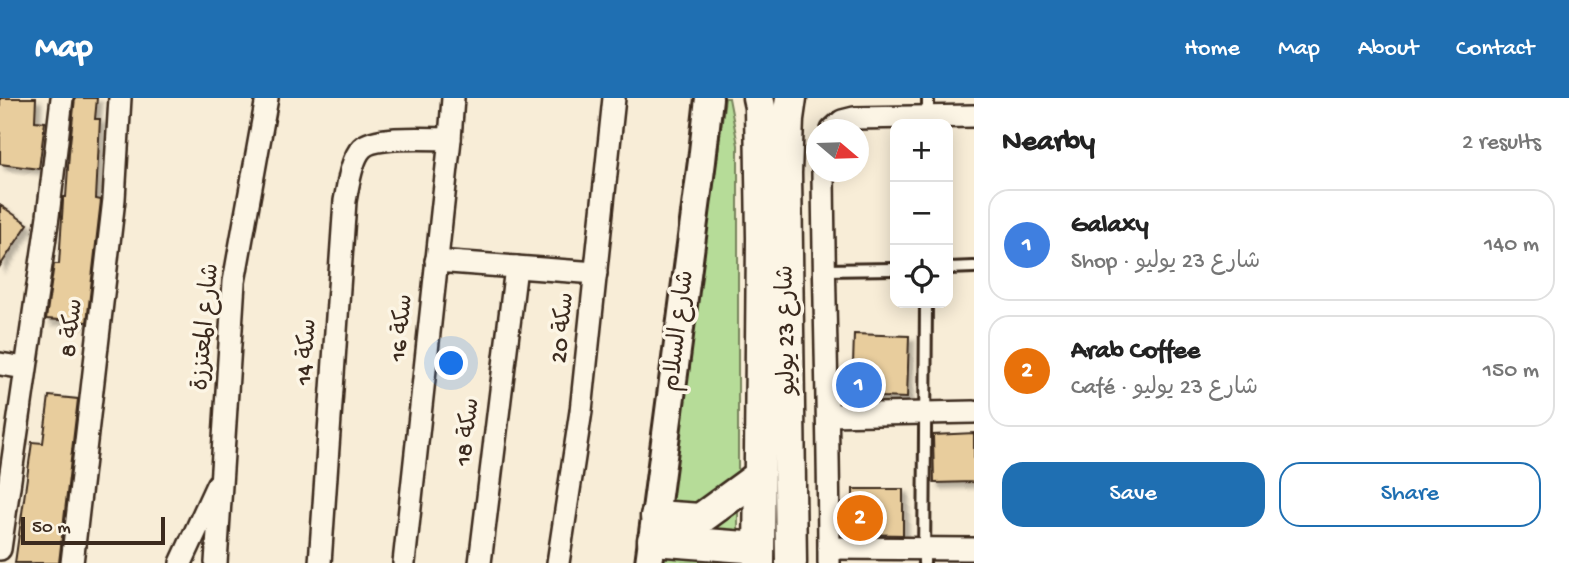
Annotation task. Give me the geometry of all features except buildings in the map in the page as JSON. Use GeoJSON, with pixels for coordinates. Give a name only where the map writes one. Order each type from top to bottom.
{"type":"FeatureCollection","features":[{"type":"Feature","properties":{"kind":"main road","name":"شارع 23 يوليو"},"geometry":{"type":"LineString","coordinates":[[758,98],[762,238],[759,555]]}},
{"type":"Feature","properties":{"kind":"main road","name":"شارع 23 يوليو"},"geometry":{"type":"LineString","coordinates":[[791,98],[786,173],[791,563]]}},
{"type":"Feature","properties":{"kind":"main road"},"geometry":{"type":"LineString","coordinates":[[653,540],[700,519],[759,476]]}},
{"type":"Feature","properties":{"kind":"main road"},"geometry":{"type":"LineString","coordinates":[[653,540],[759,555]]}},
{"type":"Feature","properties":{"kind":"street"},"geometry":{"type":"LineString","coordinates":[[0,549],[48,216],[62,98]]}},
{"type":"Feature","properties":{"kind":"street","name":"سكة 8"},"geometry":{"type":"LineString","coordinates":[[72,563],[114,199],[120,98]]}},
{"type":"Feature","properties":{"kind":"street","name":"شارع المعتززة"},"geometry":{"type":"LineString","coordinates":[[216,563],[234,282],[267,98]]}},
{"type":"Feature","properties":{"kind":"street","name":"سكة 16"},"geometry":{"type":"LineString","coordinates":[[404,563],[453,98]]}},
{"type":"Feature","properties":{"kind":"street","name":"سكة 20"},"geometry":{"type":"LineString","coordinates":[[558,563],[581,411],[614,98]]}},
{"type":"Feature","properties":{"kind":"street","name":"شارع السلام"},"geometry":{"type":"LineString","coordinates":[[653,540],[709,98]]}},
{"type":"Feature","properties":{"kind":"street"},"geometry":{"type":"LineString","coordinates":[[850,119],[928,113],[974,116]]}},
{"type":"Feature","properties":{"kind":"street","name":"سكة 14"},"geometry":{"type":"LineString","coordinates":[[320,563],[345,201],[352,166],[362,147],[380,139],[450,139]]}},
{"type":"Feature","properties":{"kind":"street"},"geometry":{"type":"LineString","coordinates":[[823,182],[829,555],[924,556],[974,549]]}},
{"type":"Feature","properties":{"kind":"street"},"geometry":{"type":"LineString","coordinates":[[436,261],[596,273]]}},
{"type":"Feature","properties":{"kind":"street","name":"سكة 18"},"geometry":{"type":"LineString","coordinates":[[480,563],[516,267]]}},
{"type":"Feature","properties":{"kind":"street"},"geometry":{"type":"LineString","coordinates":[[0,363],[25,368]]}},
{"type":"Feature","properties":{"kind":"street"},"geometry":{"type":"LineString","coordinates":[[828,415],[974,412]]}},
{"type":"Feature","properties":{"kind":"street"},"geometry":{"type":"LineString","coordinates":[[181,563],[223,474]]}},
{"type":"Feature","properties":{"kind":"lane"},"geometry":{"type":"LineString","coordinates":[[953,268],[974,267]]}},
{"type":"Feature","properties":{"kind":"lane"},"geometry":{"type":"LineString","coordinates":[[824,270],[890,269]]}},
{"type":"Feature","properties":{"kind":"lane"},"geometry":{"type":"LineString","coordinates":[[924,556],[926,308]]}},
{"type":"Feature","properties":{"kind":"green space"},"geometry":{"type":"Polygon","coordinates":[[[725,98],[729,98],[738,145],[738,563],[663,563],[725,98]]]}},
{"type":"Feature","properties":{"kind":"place","name":"Galaxy"},"geometry":{"type":"Point","coordinates":[859,385]}},
{"type":"Feature","properties":{"kind":"place","name":"Arab Coffee"},"geometry":{"type":"Point","coordinates":[860,518]}}]}
